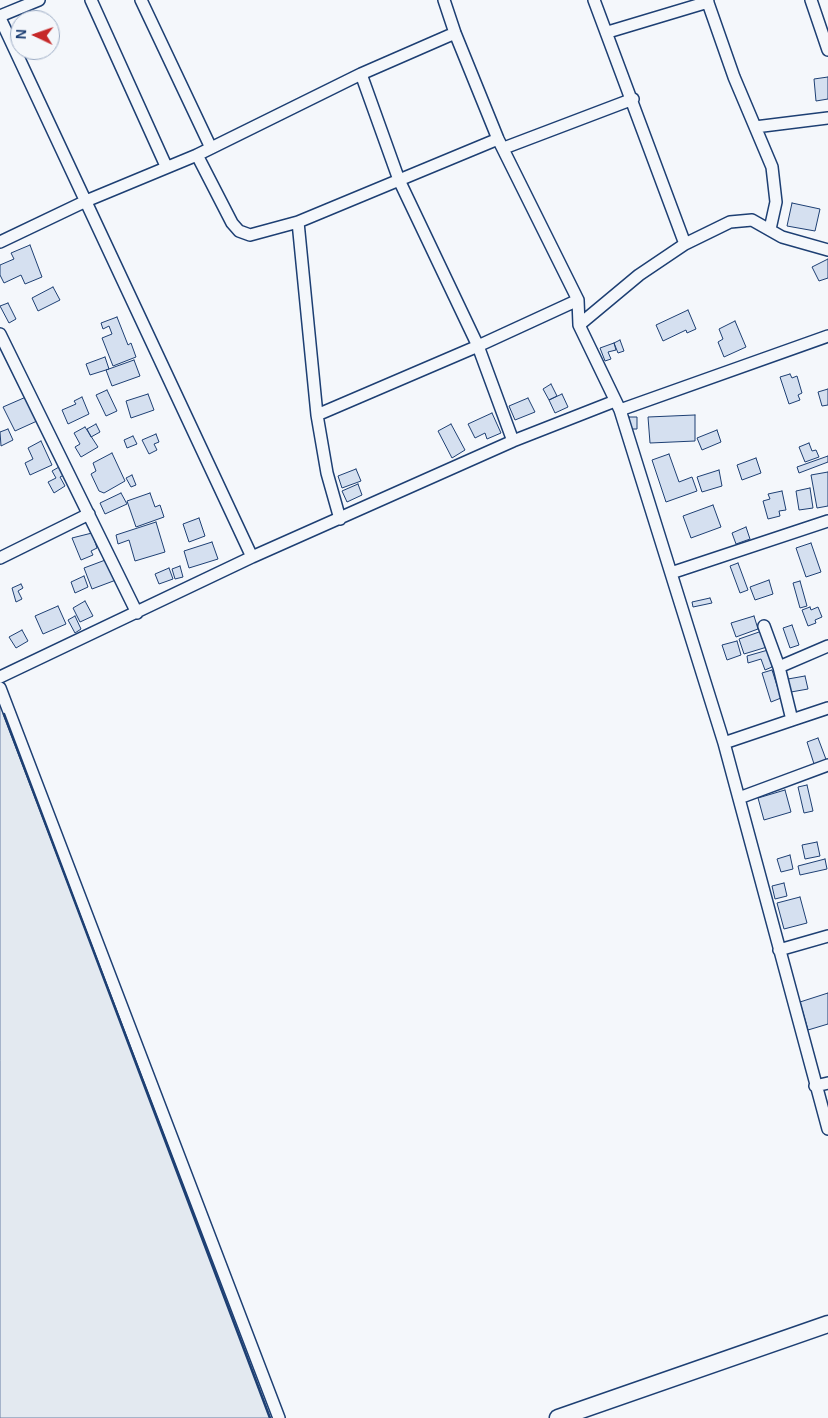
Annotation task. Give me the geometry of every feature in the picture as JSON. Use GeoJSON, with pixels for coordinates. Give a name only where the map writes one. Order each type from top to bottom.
{"type":"FeatureCollection","features":[{"type":"Feature","properties":{"kind":"main road"},"geometry":{"type":"LineString","coordinates":[[558,1418],[828,1324]]}},
{"type":"Feature","properties":{"kind":"street"},"geometry":{"type":"LineString","coordinates":[[39,0],[0,17],[252,557]]}},
{"type":"Feature","properties":{"kind":"street"},"geometry":{"type":"LineString","coordinates":[[91,0],[166,166]]}},
{"type":"Feature","properties":{"kind":"street"},"geometry":{"type":"LineString","coordinates":[[141,0],[211,148]]}},
{"type":"Feature","properties":{"kind":"street"},"geometry":{"type":"LineString","coordinates":[[444,0],[455,33],[501,144],[578,300],[580,325],[618,406],[724,743],[828,1129]]}},
{"type":"Feature","properties":{"kind":"street"},"geometry":{"type":"LineString","coordinates":[[594,0],[608,32],[685,244]]}},
{"type":"Feature","properties":{"kind":"street"},"geometry":{"type":"LineString","coordinates":[[811,0],[828,50]]}},
{"type":"Feature","properties":{"kind":"street"},"geometry":{"type":"LineString","coordinates":[[608,32],[707,1],[754,127],[772,167],[776,202],[770,229]]}},
{"type":"Feature","properties":{"kind":"street"},"geometry":{"type":"LineString","coordinates":[[0,242],[86,200],[197,155],[362,74],[455,33]]}},
{"type":"Feature","properties":{"kind":"street"},"geometry":{"type":"LineString","coordinates":[[362,74],[399,180],[478,346],[513,441]]}},
{"type":"Feature","properties":{"kind":"street"},"geometry":{"type":"LineString","coordinates":[[197,155],[232,223],[239,231],[250,236],[298,222],[399,180],[633,100]]}},
{"type":"Feature","properties":{"kind":"street"},"geometry":{"type":"LineString","coordinates":[[754,127],[828,118]]}},
{"type":"Feature","properties":{"kind":"street"},"geometry":{"type":"LineString","coordinates":[[580,325],[639,275],[685,244],[730,222],[752,220],[782,237],[828,250]]}},
{"type":"Feature","properties":{"kind":"street"},"geometry":{"type":"LineString","coordinates":[[298,222],[317,415],[327,473],[340,519]]}},
{"type":"Feature","properties":{"kind":"street"},"geometry":{"type":"LineString","coordinates":[[317,415],[478,346],[578,300]]}},
{"type":"Feature","properties":{"kind":"street"},"geometry":{"type":"LineString","coordinates":[[0,334],[137,613]]}},
{"type":"Feature","properties":{"kind":"street"},"geometry":{"type":"LineString","coordinates":[[0,677],[252,557],[513,441],[828,336]]}},
{"type":"Feature","properties":{"kind":"street"},"geometry":{"type":"LineString","coordinates":[[0,558],[89,514]]}},
{"type":"Feature","properties":{"kind":"street"},"geometry":{"type":"LineString","coordinates":[[671,573],[828,521]]}},
{"type":"Feature","properties":{"kind":"street"},"geometry":{"type":"LineString","coordinates":[[764,626],[779,667],[792,720]]}},
{"type":"Feature","properties":{"kind":"street"},"geometry":{"type":"LineString","coordinates":[[779,667],[828,646]]}},
{"type":"Feature","properties":{"kind":"street"},"geometry":{"type":"LineString","coordinates":[[0,688],[279,1418]]}},
{"type":"Feature","properties":{"kind":"street"},"geometry":{"type":"LineString","coordinates":[[724,743],[828,708]]}},
{"type":"Feature","properties":{"kind":"street"},"geometry":{"type":"LineString","coordinates":[[739,798],[828,765]]}},
{"type":"Feature","properties":{"kind":"street"},"geometry":{"type":"LineString","coordinates":[[779,950],[828,936]]}},
{"type":"Feature","properties":{"kind":"street"},"geometry":{"type":"LineString","coordinates":[[815,1086],[828,1083]]}},
{"type":"Feature","properties":{"kind":"shaded area"},"geometry":{"type":"Polygon","coordinates":[[[0,703],[270,1418],[0,1418],[0,703]]]}},
{"type":"Feature","properties":{"kind":"building"},"geometry":{"type":"Polygon","coordinates":[[[828,77],[828,99],[816,101],[814,79],[828,77]]]}},
{"type":"Feature","properties":{"kind":"building"},"geometry":{"type":"Polygon","coordinates":[[[792,203],[820,209],[815,231],[787,226],[792,203]]]}},
{"type":"Feature","properties":{"kind":"building"},"geometry":{"type":"Polygon","coordinates":[[[30,245],[42,277],[25,284],[21,275],[4,283],[0,275],[0,265],[14,259],[11,253],[30,245]]]}},
{"type":"Feature","properties":{"kind":"building"},"geometry":{"type":"Polygon","coordinates":[[[828,259],[828,278],[819,281],[812,267],[828,259]]]}},
{"type":"Feature","properties":{"kind":"building"},"geometry":{"type":"Polygon","coordinates":[[[53,287],[60,300],[38,311],[32,298],[53,287]]]}},
{"type":"Feature","properties":{"kind":"building"},"geometry":{"type":"Polygon","coordinates":[[[8,303],[16,319],[9,323],[0,306],[8,303]]]}},
{"type":"Feature","properties":{"kind":"building"},"geometry":{"type":"Polygon","coordinates":[[[688,310],[696,329],[687,333],[686,330],[663,341],[656,325],[688,310]]]}},
{"type":"Feature","properties":{"kind":"building"},"geometry":{"type":"Polygon","coordinates":[[[117,317],[128,345],[131,343],[136,357],[113,366],[102,338],[112,334],[109,326],[103,329],[101,323],[117,317]]]}},
{"type":"Feature","properties":{"kind":"building"},"geometry":{"type":"Polygon","coordinates":[[[735,321],[746,347],[724,357],[718,342],[723,339],[719,329],[735,321]]]}},
{"type":"Feature","properties":{"kind":"building"},"geometry":{"type":"Polygon","coordinates":[[[620,340],[624,351],[618,353],[614,343],[620,340]]]}},
{"type":"Feature","properties":{"kind":"building"},"geometry":{"type":"Polygon","coordinates":[[[614,343],[616,350],[608,352],[611,359],[605,361],[600,348],[614,343]]]}},
{"type":"Feature","properties":{"kind":"building"},"geometry":{"type":"Polygon","coordinates":[[[105,357],[109,369],[90,375],[86,364],[105,357]]]}},
{"type":"Feature","properties":{"kind":"building"},"geometry":{"type":"Polygon","coordinates":[[[134,360],[140,376],[112,386],[106,370],[134,360]]]}},
{"type":"Feature","properties":{"kind":"building"},"geometry":{"type":"Polygon","coordinates":[[[790,374],[792,378],[797,376],[802,393],[798,395],[800,400],[789,404],[780,377],[790,374]]]}},
{"type":"Feature","properties":{"kind":"building"},"geometry":{"type":"Polygon","coordinates":[[[551,384],[557,396],[549,400],[543,389],[551,384]]]}},
{"type":"Feature","properties":{"kind":"building"},"geometry":{"type":"Polygon","coordinates":[[[828,389],[828,405],[822,406],[818,392],[828,389]]]}},
{"type":"Feature","properties":{"kind":"building"},"geometry":{"type":"Polygon","coordinates":[[[107,390],[117,411],[106,416],[96,395],[107,390]]]}},
{"type":"Feature","properties":{"kind":"building"},"geometry":{"type":"Polygon","coordinates":[[[148,394],[154,410],[131,418],[126,401],[148,394]]]}},
{"type":"Feature","properties":{"kind":"building"},"geometry":{"type":"Polygon","coordinates":[[[562,394],[568,407],[555,413],[549,400],[562,394]]]}},
{"type":"Feature","properties":{"kind":"building"},"geometry":{"type":"Polygon","coordinates":[[[26,397],[37,421],[15,431],[3,407],[26,397]]]}},
{"type":"Feature","properties":{"kind":"building"},"geometry":{"type":"Polygon","coordinates":[[[82,397],[89,414],[68,424],[62,410],[76,404],[74,401],[82,397]]]}},
{"type":"Feature","properties":{"kind":"building"},"geometry":{"type":"Polygon","coordinates":[[[528,398],[535,412],[515,420],[509,406],[528,398]]]}},
{"type":"Feature","properties":{"kind":"building"},"geometry":{"type":"Polygon","coordinates":[[[492,413],[501,433],[487,439],[485,433],[475,438],[468,424],[492,413]]]}},
{"type":"Feature","properties":{"kind":"building"},"geometry":{"type":"Polygon","coordinates":[[[695,415],[695,441],[650,443],[648,417],[695,415]]]}},
{"type":"Feature","properties":{"kind":"building"},"geometry":{"type":"Polygon","coordinates":[[[629,417],[637,417],[637,429],[629,429],[629,417]]]}},
{"type":"Feature","properties":{"kind":"building"},"geometry":{"type":"Polygon","coordinates":[[[96,424],[100,432],[91,437],[87,429],[96,424]]]}},
{"type":"Feature","properties":{"kind":"building"},"geometry":{"type":"Polygon","coordinates":[[[451,424],[465,450],[452,458],[438,431],[451,424]]]}},
{"type":"Feature","properties":{"kind":"building"},"geometry":{"type":"Polygon","coordinates":[[[85,427],[98,447],[81,457],[75,447],[80,444],[74,433],[85,427]]]}},
{"type":"Feature","properties":{"kind":"building"},"geometry":{"type":"Polygon","coordinates":[[[8,429],[13,440],[1,446],[0,432],[8,429]]]}},
{"type":"Feature","properties":{"kind":"building"},"geometry":{"type":"Polygon","coordinates":[[[717,430],[721,442],[702,450],[697,438],[717,430]]]}},
{"type":"Feature","properties":{"kind":"building"},"geometry":{"type":"Polygon","coordinates":[[[156,434],[159,442],[154,444],[157,450],[149,454],[142,440],[156,434]]]}},
{"type":"Feature","properties":{"kind":"building"},"geometry":{"type":"Polygon","coordinates":[[[133,436],[137,444],[127,448],[124,440],[133,436]]]}},
{"type":"Feature","properties":{"kind":"building"},"geometry":{"type":"Polygon","coordinates":[[[41,441],[52,465],[30,475],[25,463],[33,459],[28,448],[41,441]]]}},
{"type":"Feature","properties":{"kind":"building"},"geometry":{"type":"Polygon","coordinates":[[[809,443],[812,451],[816,450],[819,457],[805,462],[799,447],[809,443]]]}},
{"type":"Feature","properties":{"kind":"building"},"geometry":{"type":"Polygon","coordinates":[[[112,453],[125,481],[104,493],[99,491],[91,474],[96,471],[93,463],[112,453]]]}},
{"type":"Feature","properties":{"kind":"building"},"geometry":{"type":"Polygon","coordinates":[[[669,454],[679,482],[692,477],[697,491],[666,502],[652,460],[669,454]]]}},
{"type":"Feature","properties":{"kind":"building"},"geometry":{"type":"Polygon","coordinates":[[[828,456],[828,462],[799,473],[797,467],[828,456]]]}},
{"type":"Feature","properties":{"kind":"building"},"geometry":{"type":"Polygon","coordinates":[[[756,458],[761,473],[742,480],[737,465],[756,458]]]}},
{"type":"Feature","properties":{"kind":"building"},"geometry":{"type":"Polygon","coordinates":[[[59,467],[64,475],[60,477],[65,486],[54,493],[48,482],[56,478],[52,471],[59,467]]]}},
{"type":"Feature","properties":{"kind":"building"},"geometry":{"type":"Polygon","coordinates":[[[356,469],[361,481],[342,488],[338,476],[356,469]]]}},
{"type":"Feature","properties":{"kind":"building"},"geometry":{"type":"Polygon","coordinates":[[[719,470],[722,486],[702,492],[697,477],[719,470]]]}},
{"type":"Feature","properties":{"kind":"building"},"geometry":{"type":"Polygon","coordinates":[[[828,472],[828,506],[817,508],[811,475],[828,472]]]}},
{"type":"Feature","properties":{"kind":"building"},"geometry":{"type":"Polygon","coordinates":[[[132,475],[136,485],[131,487],[126,478],[132,475]]]}},
{"type":"Feature","properties":{"kind":"building"},"geometry":{"type":"Polygon","coordinates":[[[358,484],[362,495],[347,502],[342,491],[358,484]]]}},
{"type":"Feature","properties":{"kind":"building"},"geometry":{"type":"Polygon","coordinates":[[[810,488],[813,508],[799,510],[796,491],[810,488]]]}},
{"type":"Feature","properties":{"kind":"building"},"geometry":{"type":"Polygon","coordinates":[[[782,491],[786,510],[779,511],[780,516],[768,519],[763,501],[770,499],[768,494],[782,491]]]}},
{"type":"Feature","properties":{"kind":"building"},"geometry":{"type":"Polygon","coordinates":[[[121,493],[127,504],[105,514],[100,503],[121,493]]]}},
{"type":"Feature","properties":{"kind":"building"},"geometry":{"type":"Polygon","coordinates":[[[150,493],[155,507],[160,505],[164,517],[136,527],[127,501],[150,493]]]}},
{"type":"Feature","properties":{"kind":"building"},"geometry":{"type":"Polygon","coordinates":[[[713,505],[721,527],[691,538],[683,516],[713,505]]]}},
{"type":"Feature","properties":{"kind":"building"},"geometry":{"type":"Polygon","coordinates":[[[199,518],[205,536],[189,542],[183,524],[199,518]]]}},
{"type":"Feature","properties":{"kind":"building"},"geometry":{"type":"Polygon","coordinates":[[[156,522],[165,552],[135,561],[129,540],[118,544],[116,535],[156,522]]]}},
{"type":"Feature","properties":{"kind":"building"},"geometry":{"type":"Polygon","coordinates":[[[746,527],[750,539],[736,544],[732,533],[746,527]]]}},
{"type":"Feature","properties":{"kind":"building"},"geometry":{"type":"Polygon","coordinates":[[[92,533],[97,548],[91,551],[93,555],[81,560],[72,538],[92,533]]]}},
{"type":"Feature","properties":{"kind":"building"},"geometry":{"type":"Polygon","coordinates":[[[212,542],[218,559],[189,568],[184,551],[212,542]]]}},
{"type":"Feature","properties":{"kind":"building"},"geometry":{"type":"Polygon","coordinates":[[[811,543],[821,572],[806,577],[796,548],[811,543]]]}},
{"type":"Feature","properties":{"kind":"building"},"geometry":{"type":"Polygon","coordinates":[[[108,559],[116,580],[92,589],[84,568],[108,559]]]}},
{"type":"Feature","properties":{"kind":"building"},"geometry":{"type":"Polygon","coordinates":[[[738,563],[748,590],[740,593],[730,566],[738,563]]]}},
{"type":"Feature","properties":{"kind":"building"},"geometry":{"type":"Polygon","coordinates":[[[180,566],[183,577],[175,579],[172,569],[180,566]]]}},
{"type":"Feature","properties":{"kind":"building"},"geometry":{"type":"Polygon","coordinates":[[[169,568],[173,579],[159,584],[155,574],[169,568]]]}},
{"type":"Feature","properties":{"kind":"building"},"geometry":{"type":"Polygon","coordinates":[[[84,576],[88,587],[75,593],[71,582],[84,576]]]}},
{"type":"Feature","properties":{"kind":"building"},"geometry":{"type":"Polygon","coordinates":[[[769,580],[773,594],[755,600],[750,587],[769,580]]]}},
{"type":"Feature","properties":{"kind":"building"},"geometry":{"type":"Polygon","coordinates":[[[800,581],[807,606],[800,608],[793,583],[800,581]]]}},
{"type":"Feature","properties":{"kind":"building"},"geometry":{"type":"Polygon","coordinates":[[[21,584],[23,588],[18,591],[22,599],[16,602],[12,588],[21,584]]]}},
{"type":"Feature","properties":{"kind":"building"},"geometry":{"type":"Polygon","coordinates":[[[710,598],[712,603],[693,607],[692,602],[710,598]]]}},
{"type":"Feature","properties":{"kind":"building"},"geometry":{"type":"Polygon","coordinates":[[[85,601],[93,616],[80,622],[73,608],[85,601]]]}},
{"type":"Feature","properties":{"kind":"building"},"geometry":{"type":"Polygon","coordinates":[[[58,606],[66,624],[43,634],[35,616],[58,606]]]}},
{"type":"Feature","properties":{"kind":"building"},"geometry":{"type":"Polygon","coordinates":[[[810,607],[811,610],[818,607],[822,617],[815,620],[816,623],[808,626],[802,610],[810,607]]]}},
{"type":"Feature","properties":{"kind":"building"},"geometry":{"type":"Polygon","coordinates":[[[75,616],[81,629],[75,633],[68,620],[75,616]]]}},
{"type":"Feature","properties":{"kind":"building"},"geometry":{"type":"Polygon","coordinates":[[[754,616],[758,629],[736,637],[731,623],[754,616]]]}},
{"type":"Feature","properties":{"kind":"building"},"geometry":{"type":"Polygon","coordinates":[[[792,625],[799,645],[790,648],[783,628],[792,625]]]}},
{"type":"Feature","properties":{"kind":"building"},"geometry":{"type":"Polygon","coordinates":[[[22,630],[28,641],[16,648],[9,637],[22,630]]]}},
{"type":"Feature","properties":{"kind":"building"},"geometry":{"type":"Polygon","coordinates":[[[762,631],[767,647],[744,654],[739,639],[762,631]]]}},
{"type":"Feature","properties":{"kind":"building"},"geometry":{"type":"Polygon","coordinates":[[[737,641],[741,655],[727,660],[722,645],[737,641]]]}},
{"type":"Feature","properties":{"kind":"building"},"geometry":{"type":"Polygon","coordinates":[[[768,650],[772,667],[765,670],[761,659],[748,663],[747,656],[768,650]]]}},
{"type":"Feature","properties":{"kind":"building"},"geometry":{"type":"Polygon","coordinates":[[[772,670],[781,698],[771,702],[762,673],[772,670]]]}},
{"type":"Feature","properties":{"kind":"building"},"geometry":{"type":"Polygon","coordinates":[[[805,676],[808,689],[791,692],[788,679],[805,676]]]}},
{"type":"Feature","properties":{"kind":"building"},"geometry":{"type":"Polygon","coordinates":[[[818,738],[827,762],[815,767],[807,742],[818,738]]]}},
{"type":"Feature","properties":{"kind":"building"},"geometry":{"type":"Polygon","coordinates":[[[807,785],[813,811],[804,813],[798,787],[807,785]]]}},
{"type":"Feature","properties":{"kind":"building"},"geometry":{"type":"Polygon","coordinates":[[[785,790],[791,812],[764,820],[758,798],[785,790]]]}},
{"type":"Feature","properties":{"kind":"building"},"geometry":{"type":"Polygon","coordinates":[[[817,842],[820,856],[805,859],[802,845],[817,842]]]}},
{"type":"Feature","properties":{"kind":"building"},"geometry":{"type":"Polygon","coordinates":[[[790,855],[793,869],[781,872],[777,859],[790,855]]]}},
{"type":"Feature","properties":{"kind":"building"},"geometry":{"type":"Polygon","coordinates":[[[825,859],[827,869],[800,875],[798,866],[825,859]]]}},
{"type":"Feature","properties":{"kind":"building"},"geometry":{"type":"Polygon","coordinates":[[[784,883],[787,896],[775,899],[772,886],[784,883]]]}},
{"type":"Feature","properties":{"kind":"building"},"geometry":{"type":"Polygon","coordinates":[[[800,897],[807,923],[784,929],[777,903],[800,897]]]}},
{"type":"Feature","properties":{"kind":"building"},"geometry":{"type":"Polygon","coordinates":[[[828,993],[828,1024],[808,1030],[800,1002],[828,993]]]}},
{"type":"Feature","properties":{"kind":"wall"},"geometry":{"type":"LineString","coordinates":[[4,714],[270,1418]]}}]}
